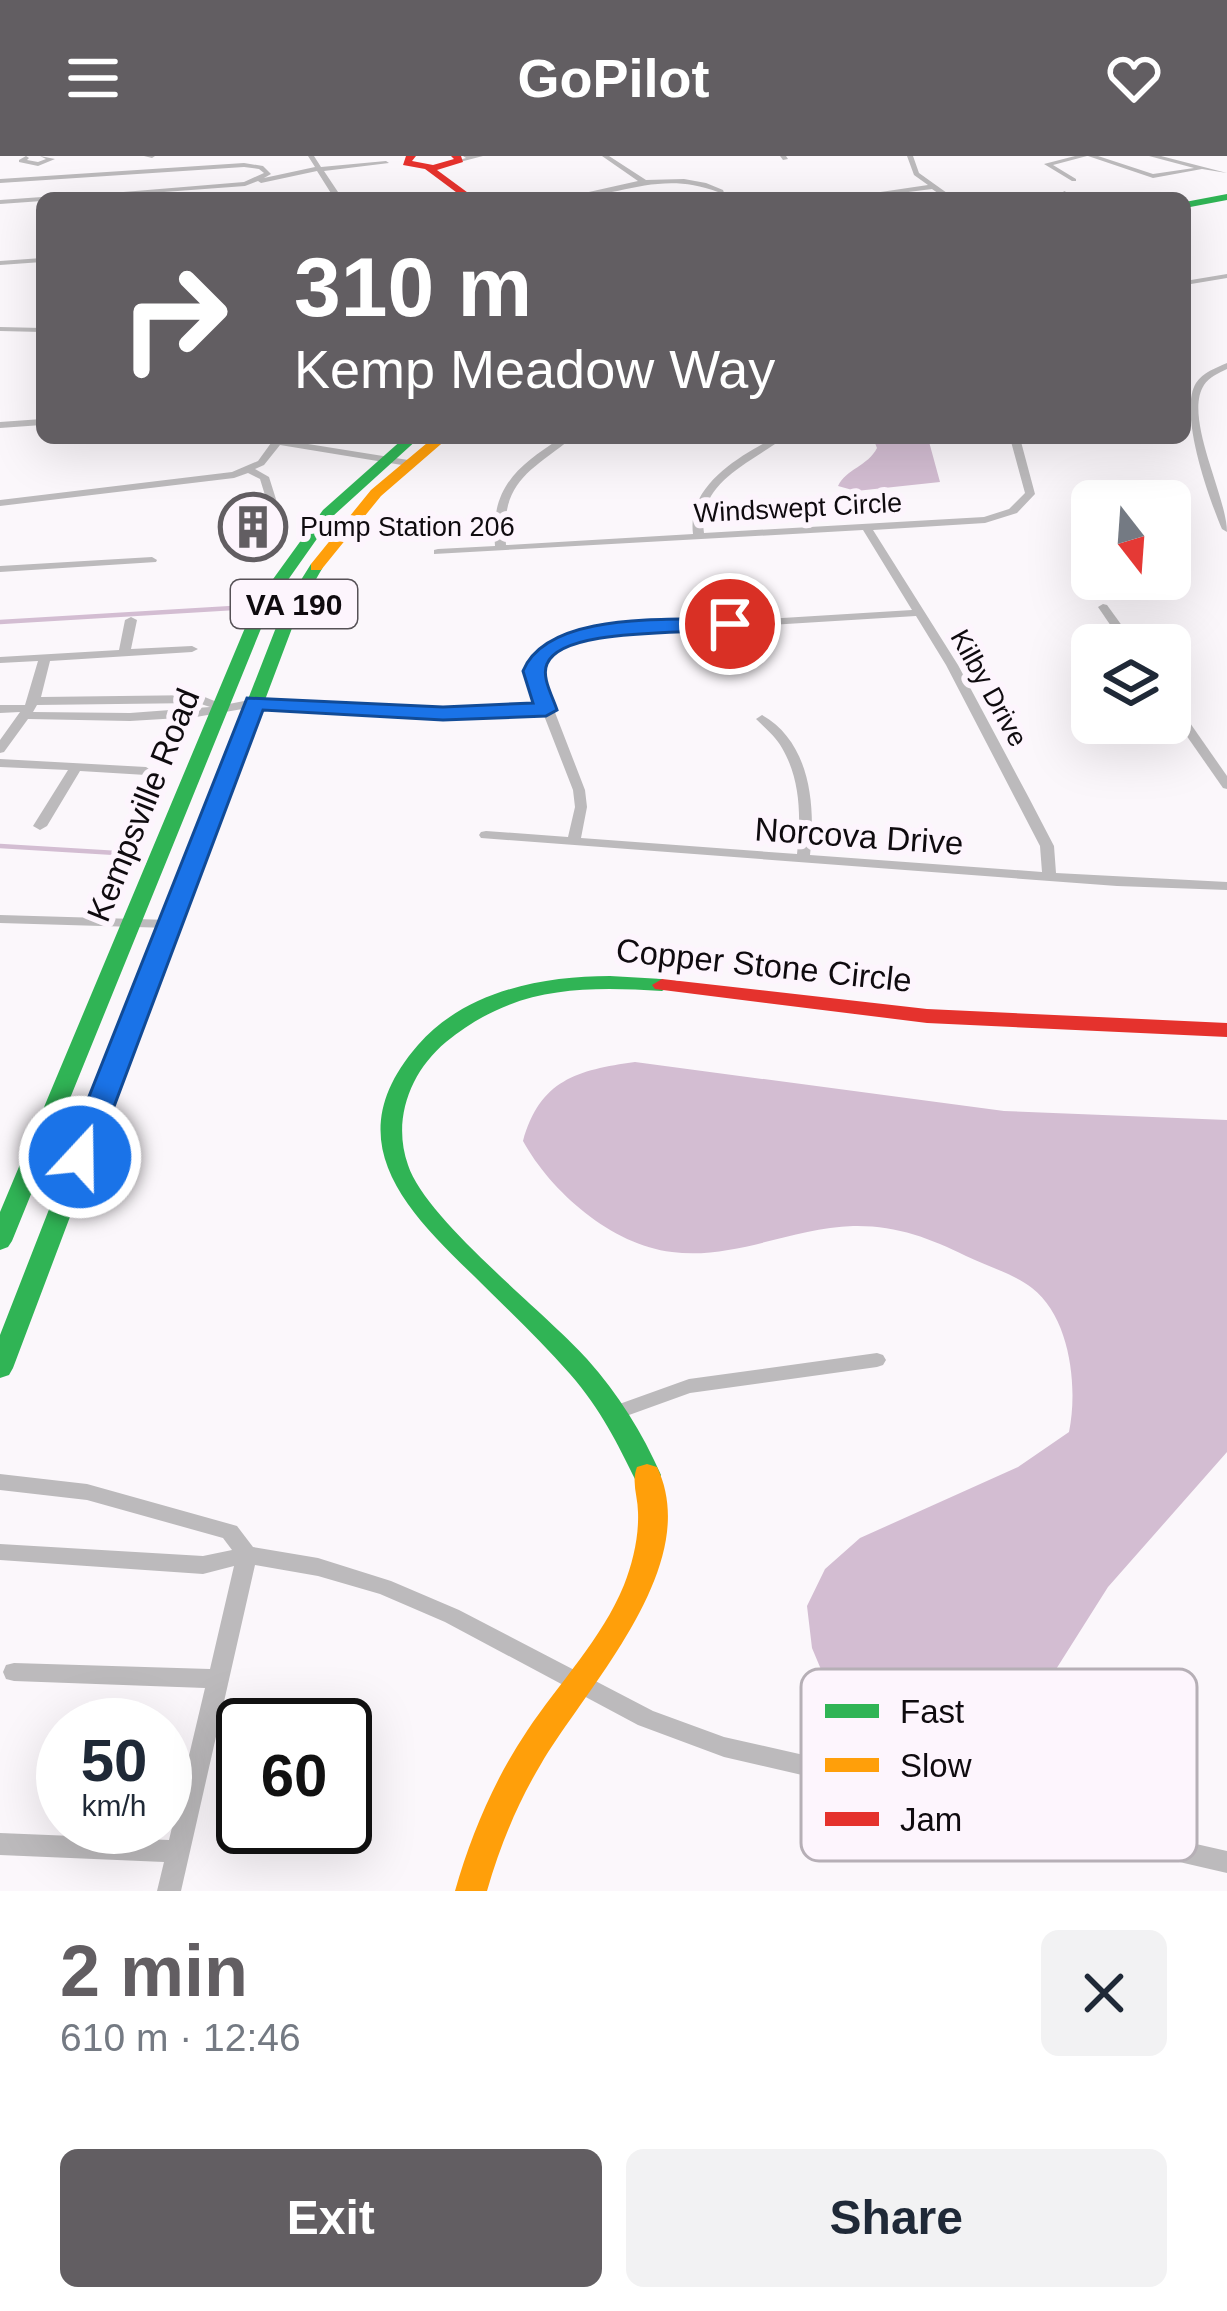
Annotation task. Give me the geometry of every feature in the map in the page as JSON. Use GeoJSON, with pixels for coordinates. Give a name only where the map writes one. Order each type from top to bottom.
{"type":"FeatureCollection","features":[{"type":"Feature","properties":{"kind":"main road"},"geometry":{"type":"LineString","coordinates":[[440,160],[465,192]]}},
{"type":"Feature","properties":{"kind":"main road"},"geometry":{"type":"LineString","coordinates":[[440,160],[476,192]]}},
{"type":"Feature","properties":{"kind":"main road"},"geometry":{"type":"LineString","coordinates":[[1191,208],[1227,201]]}},
{"type":"Feature","properties":{"kind":"main road","name":"Kempsville Road"},"geometry":{"type":"LineString","coordinates":[[0,1368],[292,607],[316,564],[408,444]]}},
{"type":"Feature","properties":{"kind":"main road","name":"Kempsville Road"},"geometry":{"type":"LineString","coordinates":[[0,1241],[257,615],[289,561],[336,503],[429,444]]}},
{"type":"Feature","properties":{"kind":"main road","name":"Copper Stone Circle"},"geometry":{"type":"LineString","coordinates":[[471,1891],[515,1777],[632,1607],[645,1580],[656,1527],[651,1478],[618,1412],[429,1217],[395,1168],[389,1126],[398,1086],[424,1049],[452,1025],[524,992],[579,980],[614,979],[931,1016],[1227,1030]]}},
{"type":"Feature","properties":{"kind":"street"},"geometry":{"type":"LineString","coordinates":[[151,156],[156,171]]}},
{"type":"Feature","properties":{"kind":"street"},"geometry":{"type":"LineString","coordinates":[[311,156],[334,192]]}},
{"type":"Feature","properties":{"kind":"street"},"geometry":{"type":"LineString","coordinates":[[605,156],[646,183]]}},
{"type":"Feature","properties":{"kind":"street"},"geometry":{"type":"LineString","coordinates":[[910,156],[916,174],[940,192]]}},
{"type":"Feature","properties":{"kind":"street"},"geometry":{"type":"LineString","coordinates":[[1074,179],[1047,164],[1088,156],[1153,176],[1199,169],[1196,166]]}},
{"type":"Feature","properties":{"kind":"street"},"geometry":{"type":"LineString","coordinates":[[1151,156],[1224,172]]}},
{"type":"Feature","properties":{"kind":"street"},"geometry":{"type":"LineString","coordinates":[[39,159],[47,192]]}},
{"type":"Feature","properties":{"kind":"street"},"geometry":{"type":"LineString","coordinates":[[0,182],[249,165],[317,168],[440,160]]}},
{"type":"Feature","properties":{"kind":"street"},"geometry":{"type":"LineString","coordinates":[[249,165],[266,169],[268,175],[261,182]]}},
{"type":"Feature","properties":{"kind":"street"},"geometry":{"type":"LineString","coordinates":[[128,192],[261,182],[317,168]]}},
{"type":"Feature","properties":{"kind":"street"},"geometry":{"type":"LineString","coordinates":[[598,192],[646,183],[697,182],[721,192]]}},
{"type":"Feature","properties":{"kind":"street"},"geometry":{"type":"LineString","coordinates":[[891,192],[931,187]]}},
{"type":"Feature","properties":{"kind":"street"},"geometry":{"type":"LineString","coordinates":[[0,202],[36,199]]}},
{"type":"Feature","properties":{"kind":"street"},"geometry":{"type":"LineString","coordinates":[[0,263],[36,260]]}},
{"type":"Feature","properties":{"kind":"street"},"geometry":{"type":"LineString","coordinates":[[1191,282],[1227,276]]}},
{"type":"Feature","properties":{"kind":"street"},"geometry":{"type":"LineString","coordinates":[[0,329],[36,330]]}},
{"type":"Feature","properties":{"kind":"street"},"geometry":{"type":"LineString","coordinates":[[1225,368],[1202,381],[1195,397],[1213,496],[1227,529]]}},
{"type":"Feature","properties":{"kind":"street"},"geometry":{"type":"LineString","coordinates":[[0,425],[36,422]]}},
{"type":"Feature","properties":{"kind":"street"},"geometry":{"type":"LineString","coordinates":[[0,503],[219,478],[250,470],[274,444]]}},
{"type":"Feature","properties":{"kind":"street"},"geometry":{"type":"LineString","coordinates":[[306,444],[396,461]]}},
{"type":"Feature","properties":{"kind":"street"},"geometry":{"type":"LineString","coordinates":[[501,549],[499,508],[511,482],[559,444]]}},
{"type":"Feature","properties":{"kind":"street"},"geometry":{"type":"LineString","coordinates":[[699,538],[694,514],[703,494],[769,444]]}},
{"type":"Feature","properties":{"kind":"street","name":"Windswept Circle"},"geometry":{"type":"LineString","coordinates":[[438,552],[970,523],[1013,512],[1030,494],[1017,444]]}},
{"type":"Feature","properties":{"kind":"street"},"geometry":{"type":"LineString","coordinates":[[250,470],[264,477],[280,531]]}},
{"type":"Feature","properties":{"kind":"street","name":"Kilby Drive"},"geometry":{"type":"LineString","coordinates":[[867,529],[952,665],[1047,846],[1049,877]]}},
{"type":"Feature","properties":{"kind":"street"},"geometry":{"type":"LineString","coordinates":[[0,569],[152,560]]}},
{"type":"Feature","properties":{"kind":"street"},"geometry":{"type":"LineString","coordinates":[[1103,607],[1115,624]]}},
{"type":"Feature","properties":{"kind":"street"},"geometry":{"type":"LineString","coordinates":[[574,842],[581,807],[579,790],[533,671],[535,662],[555,643],[578,634],[917,613]]}},
{"type":"Feature","properties":{"kind":"street"},"geometry":{"type":"LineString","coordinates":[[124,653],[131,620]]}},
{"type":"Feature","properties":{"kind":"street"},"geometry":{"type":"LineString","coordinates":[[0,660],[192,650]]}},
{"type":"Feature","properties":{"kind":"street"},"geometry":{"type":"LineString","coordinates":[[0,749],[31,708],[44,658]]}},
{"type":"Feature","properties":{"kind":"street"},"geometry":{"type":"LineString","coordinates":[[0,709],[130,717],[254,703],[443,714],[546,710]]}},
{"type":"Feature","properties":{"kind":"street"},"geometry":{"type":"LineString","coordinates":[[762,719],[790,749],[803,786],[807,813],[803,859]]}},
{"type":"Feature","properties":{"kind":"street"},"geometry":{"type":"LineString","coordinates":[[1191,733],[1227,785]]}},
{"type":"Feature","properties":{"kind":"street"},"geometry":{"type":"LineString","coordinates":[[0,763],[146,771]]}},
{"type":"Feature","properties":{"kind":"street"},"geometry":{"type":"LineString","coordinates":[[40,826],[76,768]]}},
{"type":"Feature","properties":{"kind":"street","name":"Norcova Drive"},"geometry":{"type":"LineString","coordinates":[[486,835],[1227,886]]}},
{"type":"Feature","properties":{"kind":"street"},"geometry":{"type":"LineString","coordinates":[[0,919],[169,925]]}},
{"type":"Feature","properties":{"kind":"street"},"geometry":{"type":"LineString","coordinates":[[618,1412],[689,1386],[877,1360]]}},
{"type":"Feature","properties":{"kind":"street"},"geometry":{"type":"LineString","coordinates":[[0,1482],[87,1492],[230,1532],[248,1555]]}},
{"type":"Feature","properties":{"kind":"street"},"geometry":{"type":"LineString","coordinates":[[0,1552],[203,1565],[248,1555],[318,1567],[384,1587],[452,1616],[646,1718],[801,1767]]}},
{"type":"Feature","properties":{"kind":"street"},"geometry":{"type":"LineString","coordinates":[[192,1795],[248,1555]]}},
{"type":"Feature","properties":{"kind":"street"},"geometry":{"type":"LineString","coordinates":[[14,1672],[219,1679]]}},
{"type":"Feature","properties":{"kind":"street"},"geometry":{"type":"LineString","coordinates":[[0,1844],[36,1845]]}},
{"type":"Feature","properties":{"kind":"street"},"geometry":{"type":"LineString","coordinates":[[169,1891],[178,1854]]}},
{"type":"Feature","properties":{"kind":"street"},"geometry":{"type":"LineString","coordinates":[[1197,1855],[1227,1862]]}},
{"type":"Feature","properties":{"kind":"shaded area"},"geometry":{"type":"Polygon","coordinates":[[[875,444],[930,444],[940,482],[856,491],[838,486],[877,448],[875,444]]]}},
{"type":"Feature","properties":{"kind":"shaded area"},"geometry":{"type":"Polygon","coordinates":[[[635,1062],[1004,1111],[1227,1120],[1227,1452],[1108,1587],[1056,1669],[821,1669],[812,1648],[807,1606],[825,1569],[860,1538],[1018,1467],[1069,1432],[1072,1375],[1063,1335],[1045,1301],[1017,1278],[898,1230],[830,1228],[695,1253],[672,1252],[627,1239],[567,1197],[523,1141],[530,1120],[551,1091],[595,1069],[635,1062]]]}},
{"type":"Feature","properties":{"kind":"waterway"},"geometry":{"type":"LineString","coordinates":[[0,622],[233,608]]}},
{"type":"Feature","properties":{"kind":"waterway"},"geometry":{"type":"LineString","coordinates":[[0,846],[133,854]]}},
{"type":"Feature","properties":{"kind":"traffic: fast"},"geometry":{"type":"LineString","coordinates":[[1191,204],[1227,197]]}},
{"type":"Feature","properties":{"kind":"traffic: fast"},"geometry":{"type":"LineString","coordinates":[[0,1241],[263,604],[328,513],[405,444]]}},
{"type":"Feature","properties":{"kind":"traffic: fast"},"geometry":{"type":"LineString","coordinates":[[0,1368],[292,607],[316,567]]}},
{"type":"Feature","properties":{"kind":"traffic: fast"},"geometry":{"type":"LineString","coordinates":[[647,1475],[632,1439],[579,1367],[416,1202],[396,1167],[390,1133],[394,1100],[408,1071],[430,1044],[489,1004],[558,985],[662,985]]}},
{"type":"Feature","properties":{"kind":"traffic: slow"},"geometry":{"type":"LineString","coordinates":[[316,567],[376,493],[434,444]]}},
{"type":"Feature","properties":{"kind":"traffic: slow"},"geometry":{"type":"LineString","coordinates":[[471,1891],[517,1775],[624,1616],[639,1584],[649,1550],[652,1514],[647,1475]]}},
{"type":"Feature","properties":{"kind":"traffic: jam"},"geometry":{"type":"LineString","coordinates":[[411,156],[406,163],[433,168],[460,160],[456,156]]}},
{"type":"Feature","properties":{"kind":"traffic: jam"},"geometry":{"type":"LineString","coordinates":[[429,168],[462,192]]}},
{"type":"Feature","properties":{"kind":"traffic: jam"},"geometry":{"type":"LineString","coordinates":[[662,985],[927,1016],[1227,1030]]}},
{"type":"Feature","properties":{"kind":"place","name":"Pump Station 206"},"geometry":{"type":"Point","coordinates":[253,527]}},
{"type":"Feature","properties":{"kind":"route"},"geometry":{"type":"LineString","coordinates":[[80,1157],[254,703],[443,714],[546,710],[533,671],[539,656],[555,643],[578,634],[730,624]]}}]}
